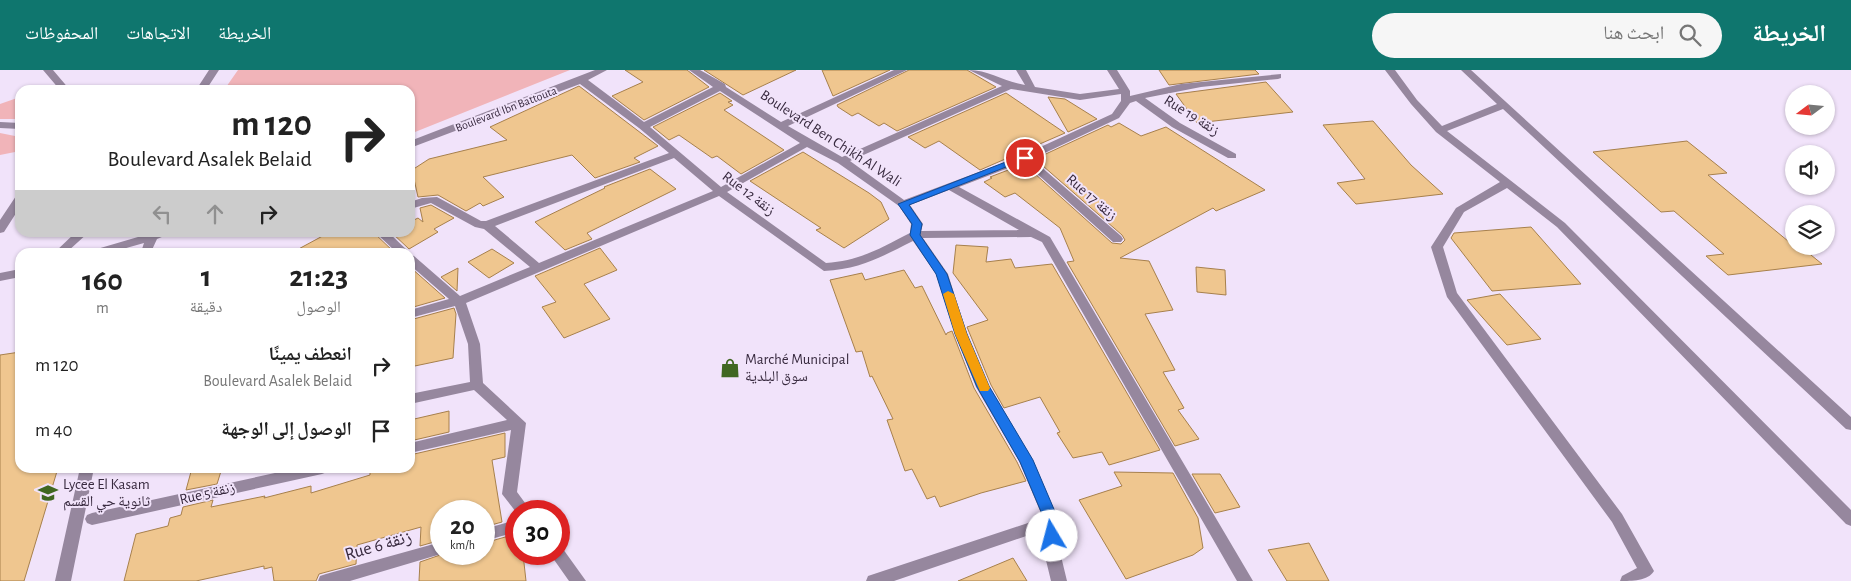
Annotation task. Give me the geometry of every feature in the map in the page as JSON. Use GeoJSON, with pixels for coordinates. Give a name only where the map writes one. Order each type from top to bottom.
{"type":"FeatureCollection","features":[{"type":"Feature","properties":{"kind":"street"},"geometry":{"type":"LineString","coordinates":[[48,70],[61,85]]}},
{"type":"Feature","properties":{"kind":"street"},"geometry":{"type":"LineString","coordinates":[[204,85],[214,70]]}},
{"type":"Feature","properties":{"kind":"street","name":"Boulevard Ibn Battouta"},"geometry":{"type":"LineString","coordinates":[[415,143],[581,80],[602,70]]}},
{"type":"Feature","properties":{"kind":"street","name":"Boulevard Ben Chikh Al Wali"},"geometry":{"type":"LineString","coordinates":[[694,70],[722,86],[807,143],[842,161],[903,204],[917,224],[915,235],[942,274],[961,334],[983,387],[1026,460],[1052,521],[1052,552],[1060,581]]}},
{"type":"Feature","properties":{"kind":"street"},"geometry":{"type":"LineString","coordinates":[[781,126],[902,70]]}},
{"type":"Feature","properties":{"kind":"street"},"geometry":{"type":"LineString","coordinates":[[974,70],[1010,86],[1080,97],[1137,97],[1275,73]]}},
{"type":"Feature","properties":{"kind":"street"},"geometry":{"type":"LineString","coordinates":[[1021,70],[1031,88]]}},
{"type":"Feature","properties":{"kind":"street"},"geometry":{"type":"LineString","coordinates":[[1112,70],[1125,96]]}},
{"type":"Feature","properties":{"kind":"street"},"geometry":{"type":"LineString","coordinates":[[1390,70],[1414,102],[1440,130],[1561,225],[1851,520]]}},
{"type":"Feature","properties":{"kind":"street"},"geometry":{"type":"LineString","coordinates":[[1466,70],[1851,425]]}},
{"type":"Feature","properties":{"kind":"street","name":"Rue 12 زنقة"},"geometry":{"type":"LineString","coordinates":[[581,80],[643,126],[720,192],[824,266],[844,266],[864,261],[915,235]]}},
{"type":"Feature","properties":{"kind":"street"},"geometry":{"type":"LineString","coordinates":[[643,126],[722,86]]}},
{"type":"Feature","properties":{"kind":"street"},"geometry":{"type":"LineString","coordinates":[[842,161],[1010,86]]}},
{"type":"Feature","properties":{"kind":"street"},"geometry":{"type":"LineString","coordinates":[[903,204],[951,188],[1025,158],[1116,116],[1125,96]]}},
{"type":"Feature","properties":{"kind":"street","name":"Rue 19 زنقة"},"geometry":{"type":"LineString","coordinates":[[1137,97],[1176,125],[1232,156]]}},
{"type":"Feature","properties":{"kind":"street"},"geometry":{"type":"LineString","coordinates":[[1440,130],[1504,105]]}},
{"type":"Feature","properties":{"kind":"street"},"geometry":{"type":"LineString","coordinates":[[0,125],[15,126]]}},
{"type":"Feature","properties":{"kind":"street"},"geometry":{"type":"LineString","coordinates":[[415,313],[459,301],[720,192],[807,143]]}},
{"type":"Feature","properties":{"kind":"street"},"geometry":{"type":"LineString","coordinates":[[415,205],[434,199],[480,225],[487,226],[676,154]]}},
{"type":"Feature","properties":{"kind":"street","name":"Rue 17 زنقة"},"geometry":{"type":"LineString","coordinates":[[1025,158],[1118,239]]}},
{"type":"Feature","properties":{"kind":"street"},"geometry":{"type":"LineString","coordinates":[[1507,182],[1460,210],[1437,247],[1451,294],[1617,518],[1646,571],[1628,581]]}},
{"type":"Feature","properties":{"kind":"street"},"geometry":{"type":"LineString","coordinates":[[951,188],[1046,240],[1245,581]]}},
{"type":"Feature","properties":{"kind":"street"},"geometry":{"type":"LineString","coordinates":[[0,229],[15,206]]}},
{"type":"Feature","properties":{"kind":"street"},"geometry":{"type":"LineString","coordinates":[[487,226],[538,268]]}},
{"type":"Feature","properties":{"kind":"street"},"geometry":{"type":"LineString","coordinates":[[915,235],[1035,233]]}},
{"type":"Feature","properties":{"kind":"street"},"geometry":{"type":"LineString","coordinates":[[65,248],[78,237]]}},
{"type":"Feature","properties":{"kind":"street"},"geometry":{"type":"LineString","coordinates":[[116,248],[155,237]]}},
{"type":"Feature","properties":{"kind":"street"},"geometry":{"type":"LineString","coordinates":[[386,237],[398,248]]}},
{"type":"Feature","properties":{"kind":"street"},"geometry":{"type":"LineString","coordinates":[[148,248],[152,238]]}},
{"type":"Feature","properties":{"kind":"street"},"geometry":{"type":"LineString","coordinates":[[415,262],[459,301],[474,344],[477,385],[519,423]]}},
{"type":"Feature","properties":{"kind":"street"},"geometry":{"type":"LineString","coordinates":[[0,277],[15,274]]}},
{"type":"Feature","properties":{"kind":"street"},"geometry":{"type":"LineString","coordinates":[[415,398],[477,385]]}},
{"type":"Feature","properties":{"kind":"street"},"geometry":{"type":"LineString","coordinates":[[415,447],[519,423]]}},
{"type":"Feature","properties":{"kind":"street"},"geometry":{"type":"LineString","coordinates":[[514,500],[509,494],[519,423]]}},
{"type":"Feature","properties":{"kind":"street"},"geometry":{"type":"LineString","coordinates":[[63,581],[88,473]]}},
{"type":"Feature","properties":{"kind":"street","name":"Rue 5 زنقة"},"geometry":{"type":"LineString","coordinates":[[92,519],[299,473]]}},
{"type":"Feature","properties":{"kind":"street"},"geometry":{"type":"LineString","coordinates":[[874,581],[1052,521]]}},
{"type":"Feature","properties":{"kind":"street","name":"Rue 6 زنقة"},"geometry":{"type":"LineString","coordinates":[[326,581],[430,551]]}},
{"type":"Feature","properties":{"kind":"street"},"geometry":{"type":"LineString","coordinates":[[566,565],[578,581]]}},
{"type":"Feature","properties":{"kind":"shaded area"},"geometry":{"type":"Polygon","coordinates":[[[238,70],[570,70],[415,132],[415,85],[228,85],[238,70]]]}},
{"type":"Feature","properties":{"kind":"shaded area"},"geometry":{"type":"Polygon","coordinates":[[[15,99],[15,119],[0,119],[0,104],[15,99]]]}},
{"type":"Feature","properties":{"kind":"shaded area"},"geometry":{"type":"Polygon","coordinates":[[[0,133],[15,136],[15,152],[0,155],[0,133]]]}},
{"type":"Feature","properties":{"kind":"building"},"geometry":{"type":"Polygon","coordinates":[[[625,70],[687,70],[709,87],[644,120],[612,96],[643,82],[625,70]]]}},
{"type":"Feature","properties":{"kind":"building"},"geometry":{"type":"Polygon","coordinates":[[[704,70],[796,70],[743,95],[704,70]]]}},
{"type":"Feature","properties":{"kind":"building"},"geometry":{"type":"Polygon","coordinates":[[[822,70],[890,70],[833,96],[822,70]]]}},
{"type":"Feature","properties":{"kind":"building"},"geometry":{"type":"Polygon","coordinates":[[[909,70],[967,70],[996,87],[897,131],[884,123],[879,126],[858,113],[852,116],[838,107],[837,105],[909,70]]]}},
{"type":"Feature","properties":{"kind":"building"},"geometry":{"type":"Polygon","coordinates":[[[1159,70],[1255,70],[1259,74],[1169,85],[1159,70]]]}},
{"type":"Feature","properties":{"kind":"building"},"geometry":{"type":"Polygon","coordinates":[[[1266,82],[1293,112],[1197,123],[1176,94],[1266,82]]]}},
{"type":"Feature","properties":{"kind":"building"},"geometry":{"type":"Polygon","coordinates":[[[579,86],[658,146],[634,158],[640,162],[595,178],[572,155],[483,177],[504,197],[483,206],[480,203],[466,211],[438,195],[418,197],[415,184],[415,168],[429,159],[507,140],[490,127],[579,86]]]}},
{"type":"Feature","properties":{"kind":"building"},"geometry":{"type":"Polygon","coordinates":[[[720,93],[732,101],[728,102],[733,105],[724,110],[784,150],[741,174],[717,156],[712,158],[679,135],[669,140],[653,127],[720,93]]]}},
{"type":"Feature","properties":{"kind":"building"},"geometry":{"type":"Polygon","coordinates":[[[1006,93],[1065,133],[980,170],[939,141],[925,148],[908,137],[1006,93]]]}},
{"type":"Feature","properties":{"kind":"building"},"geometry":{"type":"Polygon","coordinates":[[[1048,97],[1065,99],[1097,119],[1068,132],[1048,97]]]}},
{"type":"Feature","properties":{"kind":"building"},"geometry":{"type":"Polygon","coordinates":[[[1373,121],[1411,165],[1443,194],[1356,204],[1337,183],[1365,179],[1323,125],[1373,121]]]}},
{"type":"Feature","properties":{"kind":"building"},"geometry":{"type":"Polygon","coordinates":[[[1119,123],[1141,136],[1166,127],[1265,190],[1216,211],[1213,208],[1120,258],[1149,261],[1173,310],[1145,314],[1175,370],[1163,372],[1184,408],[1178,410],[1199,439],[1175,446],[1067,262],[1074,261],[1060,228],[1015,193],[1005,197],[984,182],[992,178],[990,177],[1024,164],[1112,243],[1121,244],[1125,240],[1122,235],[1035,159],[1108,125],[1111,127],[1119,123]]]}},
{"type":"Feature","properties":{"kind":"building"},"geometry":{"type":"Polygon","coordinates":[[[1687,141],[1727,173],[1708,175],[1785,239],[1785,255],[1811,255],[1822,264],[1728,275],[1706,256],[1724,254],[1674,211],[1661,212],[1593,152],[1687,141]]]}},
{"type":"Feature","properties":{"kind":"building"},"geometry":{"type":"Polygon","coordinates":[[[803,152],[881,202],[889,219],[844,248],[816,230],[821,228],[750,181],[803,152]]]}},
{"type":"Feature","properties":{"kind":"building"},"geometry":{"type":"Polygon","coordinates":[[[650,169],[676,189],[587,233],[592,239],[565,250],[535,222],[604,187],[650,169]]]}},
{"type":"Feature","properties":{"kind":"building"},"geometry":{"type":"Polygon","coordinates":[[[431,205],[454,218],[434,229],[438,232],[408,248],[396,237],[415,237],[415,220],[418,218],[423,222],[420,208],[431,205]]]}},
{"type":"Feature","properties":{"kind":"building"},"geometry":{"type":"Polygon","coordinates":[[[1531,227],[1581,284],[1492,291],[1451,238],[1454,233],[1531,227]]]}},
{"type":"Feature","properties":{"kind":"building"},"geometry":{"type":"Polygon","coordinates":[[[321,237],[378,237],[390,248],[300,248],[321,237]]]}},
{"type":"Feature","properties":{"kind":"building"},"geometry":{"type":"Polygon","coordinates":[[[956,245],[988,247],[986,262],[1011,259],[1015,268],[1052,264],[1160,450],[1109,465],[1102,452],[1073,458],[1057,433],[1060,432],[1040,397],[1004,408],[991,385],[967,327],[988,320],[953,273],[956,245]]]}},
{"type":"Feature","properties":{"kind":"building"},"geometry":{"type":"Polygon","coordinates":[[[600,248],[617,270],[584,284],[610,319],[564,338],[542,307],[556,302],[535,276],[600,248]]]}},
{"type":"Feature","properties":{"kind":"building"},"geometry":{"type":"Polygon","coordinates":[[[492,249],[514,263],[489,278],[468,262],[492,249]]]}},
{"type":"Feature","properties":{"kind":"building"},"geometry":{"type":"Polygon","coordinates":[[[1196,267],[1225,270],[1226,295],[1197,292],[1196,267]]]}},
{"type":"Feature","properties":{"kind":"building"},"geometry":{"type":"Polygon","coordinates":[[[458,268],[457,291],[441,277],[458,268]]]}},
{"type":"Feature","properties":{"kind":"building"},"geometry":{"type":"Polygon","coordinates":[[[904,270],[915,288],[922,286],[946,335],[952,331],[974,388],[1026,481],[981,493],[940,507],[935,496],[927,499],[912,469],[905,471],[887,420],[893,419],[872,376],[870,377],[862,351],[856,352],[830,280],[862,273],[865,280],[904,270]]]}},
{"type":"Feature","properties":{"kind":"building"},"geometry":{"type":"Polygon","coordinates":[[[415,271],[445,298],[415,307],[415,271]]]}},
{"type":"Feature","properties":{"kind":"building"},"geometry":{"type":"Polygon","coordinates":[[[1500,294],[1541,339],[1507,345],[1467,300],[1500,294]]]}},
{"type":"Feature","properties":{"kind":"building"},"geometry":{"type":"Polygon","coordinates":[[[454,308],[456,314],[453,358],[415,366],[415,319],[454,308]]]}},
{"type":"Feature","properties":{"kind":"building"},"geometry":{"type":"Polygon","coordinates":[[[15,353],[15,473],[56,473],[24,581],[0,581],[0,355],[15,353]]]}},
{"type":"Feature","properties":{"kind":"building"},"geometry":{"type":"Polygon","coordinates":[[[449,411],[449,432],[415,440],[415,419],[449,411]]]}},
{"type":"Feature","properties":{"kind":"building"},"geometry":{"type":"Polygon","coordinates":[[[505,433],[505,457],[492,460],[502,522],[495,524],[495,500],[430,500],[430,543],[420,546],[421,527],[357,545],[356,564],[319,574],[316,581],[274,581],[272,567],[264,569],[264,566],[196,581],[124,581],[136,534],[168,526],[170,518],[181,515],[183,507],[213,500],[211,507],[265,496],[264,498],[311,486],[311,493],[370,475],[370,473],[415,473],[415,454],[505,433]]]}},
{"type":"Feature","properties":{"kind":"building"},"geometry":{"type":"Polygon","coordinates":[[[1114,472],[1173,473],[1198,518],[1203,548],[1193,555],[1126,579],[1079,500],[1122,486],[1114,472]]]}},
{"type":"Feature","properties":{"kind":"building"},"geometry":{"type":"Polygon","coordinates":[[[191,473],[220,473],[217,484],[186,490],[191,473]]]}},
{"type":"Feature","properties":{"kind":"building"},"geometry":{"type":"Polygon","coordinates":[[[1192,474],[1220,474],[1240,507],[1215,513],[1192,474]]]}},
{"type":"Feature","properties":{"kind":"building"},"geometry":{"type":"Polygon","coordinates":[[[505,537],[505,565],[524,565],[526,581],[419,581],[420,562],[430,559],[430,565],[495,565],[495,540],[505,537]]]}},
{"type":"Feature","properties":{"kind":"building"},"geometry":{"type":"Polygon","coordinates":[[[1309,543],[1329,581],[1287,581],[1268,550],[1309,543]]]}},
{"type":"Feature","properties":{"kind":"building"},"geometry":{"type":"Polygon","coordinates":[[[1013,558],[1027,581],[958,581],[1013,558]]]}},
{"type":"Feature","properties":{"kind":"slow traffic"},"geometry":{"type":"LineString","coordinates":[[948,294],[961,334],[984,388]]}},
{"type":"Feature","properties":{"kind":"place","name":"Marché Municipal سوق البلدية"},"geometry":{"type":"Point","coordinates":[730,368]}},
{"type":"Feature","properties":{"kind":"place","name":"Lycee El Kasam ثانوية حي القسم"},"geometry":{"type":"Point","coordinates":[48,493]}},
{"type":"Feature","properties":{"kind":"route"},"geometry":{"type":"LineString","coordinates":[[1025,158],[951,188],[903,204],[917,224],[915,235],[942,274],[961,334],[983,387],[1026,460],[1052,521],[1052,536]]}}]}
